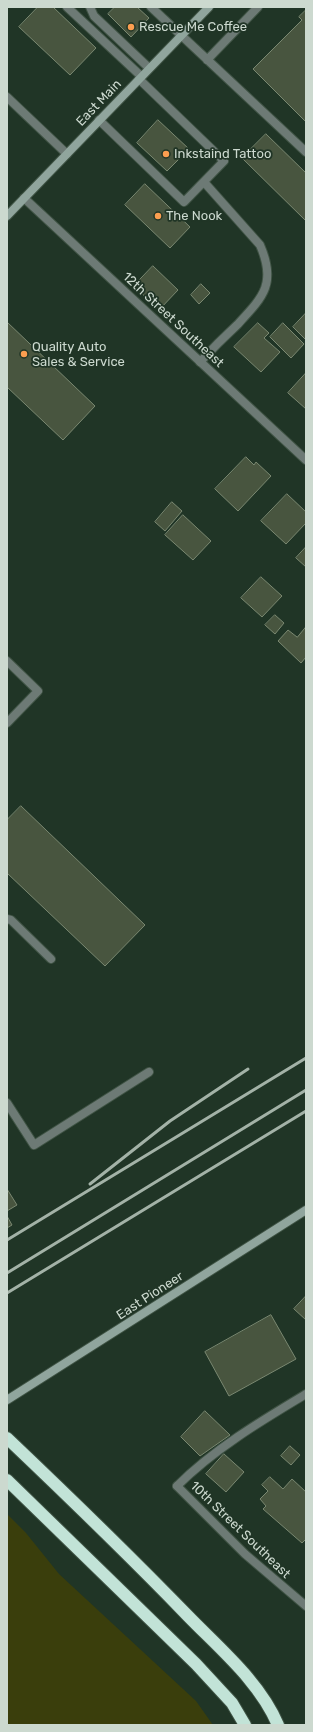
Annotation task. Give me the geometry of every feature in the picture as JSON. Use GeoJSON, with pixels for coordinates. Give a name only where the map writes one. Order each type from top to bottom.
{"type":"FeatureCollection","features":[{"type":"Feature","properties":{"kind":"highway"},"geometry":{"type":"LineString","coordinates":[[7,1438],[119,1545],[249,1679],[273,1712],[278,1725]]}},
{"type":"Feature","properties":{"kind":"highway"},"geometry":{"type":"LineString","coordinates":[[7,1480],[196,1664],[232,1703],[245,1725]]}},
{"type":"Feature","properties":{"kind":"street"},"geometry":{"type":"LineString","coordinates":[[67,7],[224,161],[184,202],[99,120]]}},
{"type":"Feature","properties":{"kind":"street"},"geometry":{"type":"LineString","coordinates":[[90,7],[94,16],[149,68]]}},
{"type":"Feature","properties":{"kind":"street"},"geometry":{"type":"LineString","coordinates":[[151,7],[306,152]]}},
{"type":"Feature","properties":{"kind":"street","name":"East Main"},"geometry":{"type":"LineString","coordinates":[[7,216],[209,7]]}},
{"type":"Feature","properties":{"kind":"street"},"geometry":{"type":"LineString","coordinates":[[207,60],[258,7]]}},
{"type":"Feature","properties":{"kind":"street"},"geometry":{"type":"LineString","coordinates":[[7,97],[67,154]]}},
{"type":"Feature","properties":{"kind":"street"},"geometry":{"type":"LineString","coordinates":[[200,362],[259,302],[266,288],[268,276],[265,257],[260,245],[204,182]]}},
{"type":"Feature","properties":{"kind":"street","name":"12th Street Southeast"},"geometry":{"type":"LineString","coordinates":[[24,198],[306,460]]}},
{"type":"Feature","properties":{"kind":"street"},"geometry":{"type":"LineString","coordinates":[[7,661],[38,690],[7,723]]}},
{"type":"Feature","properties":{"kind":"street"},"geometry":{"type":"LineString","coordinates":[[7,919],[11,920],[51,959]]}},
{"type":"Feature","properties":{"kind":"street"},"geometry":{"type":"LineString","coordinates":[[7,1103],[34,1145],[149,1072]]}},
{"type":"Feature","properties":{"kind":"street","name":"East Pioneer"},"geometry":{"type":"LineString","coordinates":[[7,1400],[306,1210]]}},
{"type":"Feature","properties":{"kind":"street","name":"10th Street Southeast"},"geometry":{"type":"LineString","coordinates":[[306,1394],[270,1416],[201,1464],[177,1486],[245,1554],[306,1606]]}},
{"type":"Feature","properties":{"kind":"green space"},"geometry":{"type":"Polygon","coordinates":[[[8,1515],[26,1533],[59,1574],[196,1701],[213,1725],[7,1725],[8,1515]]]}},
{"type":"Feature","properties":{"kind":"building"},"geometry":{"type":"Polygon","coordinates":[[[38,7],[53,7],[96,48],[70,75],[19,27],[38,7]]]}},
{"type":"Feature","properties":{"kind":"building","name":"Rescue Me Coffee"},"geometry":{"type":"Polygon","coordinates":[[[115,7],[137,7],[149,18],[131,37],[108,14],[115,7]]]}},
{"type":"Feature","properties":{"kind":"building"},"geometry":{"type":"Polygon","coordinates":[[[306,10],[306,122],[253,69],[302,20],[299,17],[306,10]]]}},
{"type":"Feature","properties":{"kind":"building"},"geometry":{"type":"Polygon","coordinates":[[[158,120],[189,149],[167,171],[137,143],[158,120]]]}},
{"type":"Feature","properties":{"kind":"building"},"geometry":{"type":"Polygon","coordinates":[[[266,134],[306,173],[306,221],[242,158],[266,134]]]}},
{"type":"Feature","properties":{"kind":"building","name":"The Nook"},"geometry":{"type":"Polygon","coordinates":[[[145,184],[190,227],[170,248],[125,205],[145,184]]]}},
{"type":"Feature","properties":{"kind":"building"},"geometry":{"type":"Polygon","coordinates":[[[153,266],[178,290],[159,310],[134,286],[153,266]]]}},
{"type":"Feature","properties":{"kind":"building"},"geometry":{"type":"Polygon","coordinates":[[[201,284],[210,293],[199,304],[191,295],[201,284]]]}},
{"type":"Feature","properties":{"kind":"building"},"geometry":{"type":"Polygon","coordinates":[[[306,313],[306,340],[293,327],[306,313]]]}},
{"type":"Feature","properties":{"kind":"building","name":"Quality Auto Sales & Service"},"geometry":{"type":"Polygon","coordinates":[[[7,322],[95,406],[63,440],[7,387],[7,322]]]}},
{"type":"Feature","properties":{"kind":"building"},"geometry":{"type":"Polygon","coordinates":[[[258,323],[269,333],[264,338],[280,352],[261,372],[234,347],[258,323]]]}},
{"type":"Feature","properties":{"kind":"building"},"geometry":{"type":"Polygon","coordinates":[[[283,323],[304,344],[291,358],[270,337],[283,323]]]}},
{"type":"Feature","properties":{"kind":"building"},"geometry":{"type":"Polygon","coordinates":[[[306,373],[306,409],[288,393],[306,373]]]}},
{"type":"Feature","properties":{"kind":"building"},"geometry":{"type":"Polygon","coordinates":[[[246,457],[254,465],[256,462],[271,476],[238,511],[215,489],[246,457]]]}},
{"type":"Feature","properties":{"kind":"building"},"geometry":{"type":"Polygon","coordinates":[[[287,494],[306,512],[306,523],[286,544],[261,521],[287,494]]]}},
{"type":"Feature","properties":{"kind":"building"},"geometry":{"type":"Polygon","coordinates":[[[172,502],[182,511],[165,531],[155,522],[172,502]]]}},
{"type":"Feature","properties":{"kind":"building"},"geometry":{"type":"Polygon","coordinates":[[[183,515],[211,541],[193,560],[165,535],[183,515]]]}},
{"type":"Feature","properties":{"kind":"building"},"geometry":{"type":"Polygon","coordinates":[[[306,547],[306,567],[296,558],[306,547]]]}},
{"type":"Feature","properties":{"kind":"building"},"geometry":{"type":"Polygon","coordinates":[[[261,577],[282,596],[262,617],[241,598],[261,577]]]}},
{"type":"Feature","properties":{"kind":"building"},"geometry":{"type":"Polygon","coordinates":[[[275,615],[284,623],[275,634],[265,625],[275,615]]]}},
{"type":"Feature","properties":{"kind":"building"},"geometry":{"type":"Polygon","coordinates":[[[306,627],[306,657],[301,663],[278,641],[288,630],[297,637],[306,627]]]}},
{"type":"Feature","properties":{"kind":"building"},"geometry":{"type":"Polygon","coordinates":[[[21,806],[145,925],[105,966],[7,873],[7,820],[21,806]]]}},
{"type":"Feature","properties":{"kind":"building"},"geometry":{"type":"Polygon","coordinates":[[[7,1189],[17,1205],[7,1211],[7,1189]]]}},
{"type":"Feature","properties":{"kind":"building"},"geometry":{"type":"Polygon","coordinates":[[[7,1216],[12,1225],[7,1228],[7,1216]]]}},
{"type":"Feature","properties":{"kind":"building"},"geometry":{"type":"Polygon","coordinates":[[[306,1296],[306,1320],[294,1309],[306,1296]]]}},
{"type":"Feature","properties":{"kind":"building"},"geometry":{"type":"Polygon","coordinates":[[[271,1315],[296,1359],[229,1396],[205,1352],[271,1315]]]}},
{"type":"Feature","properties":{"kind":"building"},"geometry":{"type":"Polygon","coordinates":[[[205,1411],[230,1435],[200,1456],[181,1437],[205,1411]]]}},
{"type":"Feature","properties":{"kind":"building"},"geometry":{"type":"Polygon","coordinates":[[[290,1446],[300,1455],[291,1465],[281,1456],[290,1446]]]}},
{"type":"Feature","properties":{"kind":"building"},"geometry":{"type":"Polygon","coordinates":[[[224,1454],[244,1472],[226,1492],[206,1474],[224,1454]]]}},
{"type":"Feature","properties":{"kind":"building"},"geometry":{"type":"Polygon","coordinates":[[[270,1477],[283,1489],[292,1479],[306,1492],[306,1539],[302,1543],[263,1509],[266,1506],[260,1499],[268,1491],[262,1485],[270,1477]]]}},
{"type":"Feature","properties":{"kind":"railway"},"geometry":{"type":"LineString","coordinates":[[7,1240],[306,1058]]}},
{"type":"Feature","properties":{"kind":"railway"},"geometry":{"type":"LineString","coordinates":[[90,1184],[170,1121],[248,1069]]}},
{"type":"Feature","properties":{"kind":"railway"},"geometry":{"type":"LineString","coordinates":[[7,1273],[306,1090]]}},
{"type":"Feature","properties":{"kind":"railway"},"geometry":{"type":"LineString","coordinates":[[7,1293],[306,1111]]}},
{"type":"Feature","properties":{"kind":"place","name":"Rescue Me Coffee"},"geometry":{"type":"Point","coordinates":[131,27]}},
{"type":"Feature","properties":{"kind":"place","name":"Inkstaind Tattoo"},"geometry":{"type":"Point","coordinates":[166,154]}},
{"type":"Feature","properties":{"kind":"place","name":"The Nook"},"geometry":{"type":"Point","coordinates":[158,216]}},
{"type":"Feature","properties":{"kind":"place","name":"Quality Auto Sales & Service"},"geometry":{"type":"Point","coordinates":[24,354]}}]}
